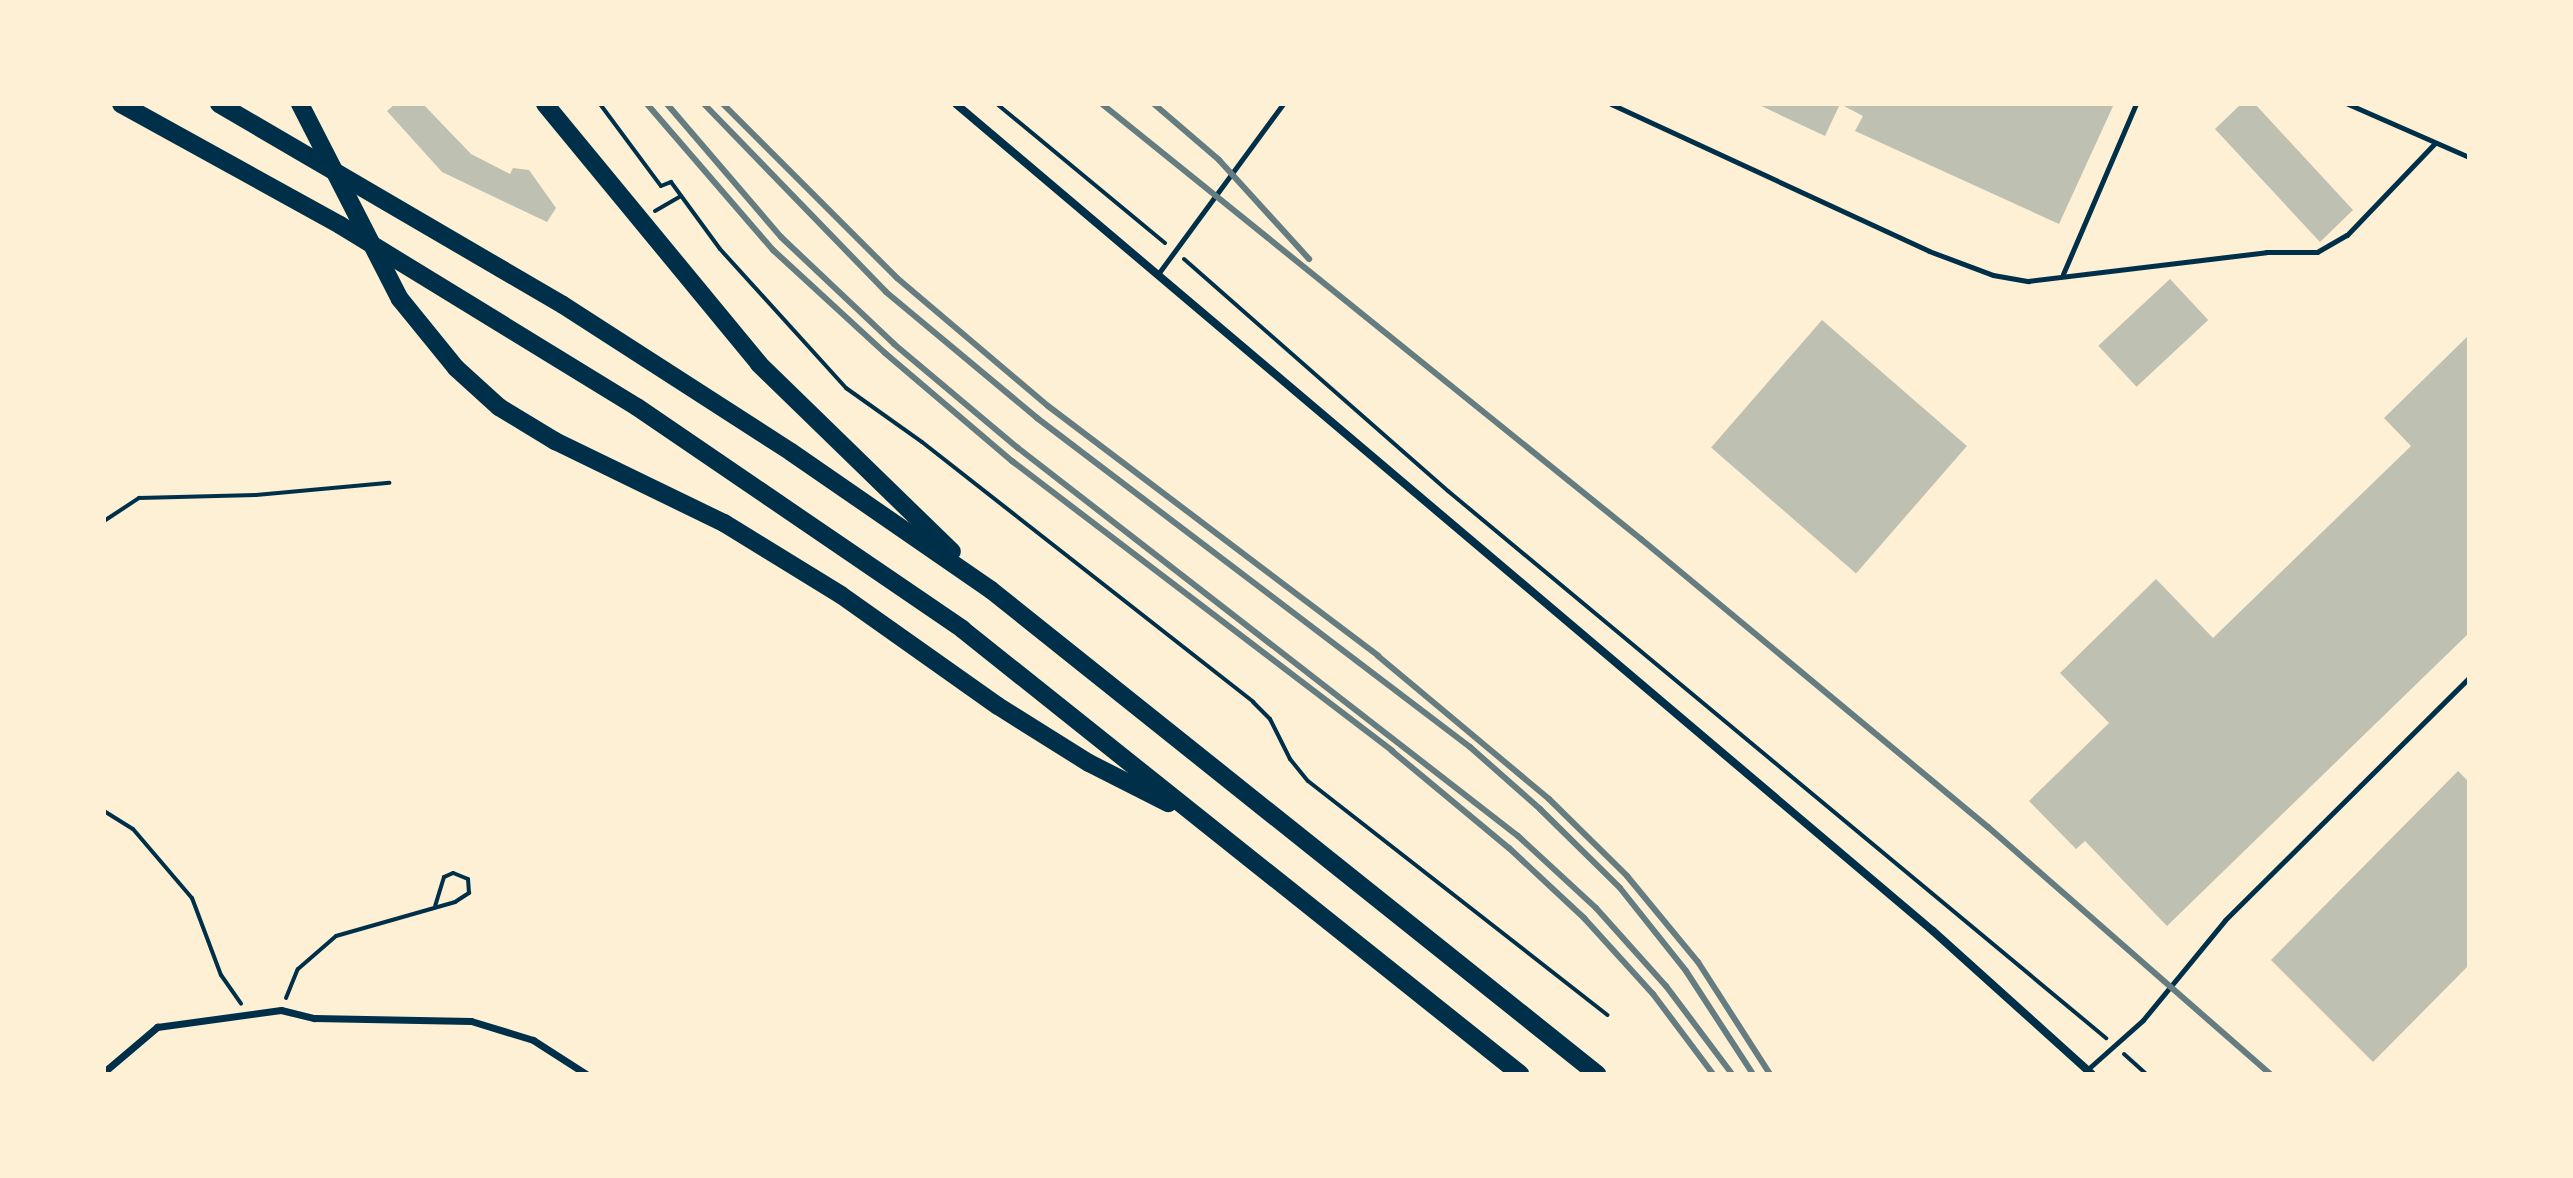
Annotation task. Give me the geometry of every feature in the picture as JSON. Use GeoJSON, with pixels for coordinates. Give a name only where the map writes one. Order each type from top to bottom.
{"type":"FeatureCollection","features":[{"type":"Feature","properties":{"kind":"main road"},"geometry":{"type":"LineString","coordinates":[[121,104],[340,225],[637,407],[962,629],[1520,1074]]}},
{"type":"Feature","properties":{"kind":"main road"},"geometry":{"type":"LineString","coordinates":[[219,104],[563,305],[791,452],[991,590],[1597,1074]]}},
{"type":"Feature","properties":{"kind":"main road"},"geometry":{"type":"LineString","coordinates":[[300,104],[400,299],[456,368],[499,407],[555,441],[724,523],[841,595],[920,653],[1089,763],[1206,822]]}},
{"type":"Feature","properties":{"kind":"main road"},"geometry":{"type":"LineString","coordinates":[[545,104],[759,364],[991,590]]}},
{"type":"Feature","properties":{"kind":"street"},"geometry":{"type":"LineString","coordinates":[[956,104],[1933,931],[2090,1072]]}},
{"type":"Feature","properties":{"kind":"street"},"geometry":{"type":"LineString","coordinates":[[104,1072],[157,1027],[281,1010],[314,1018],[471,1021],[533,1040],[586,1074]]}},
{"type":"Feature","properties":{"kind":"lane"},"geometry":{"type":"LineString","coordinates":[[1158,274],[1283,104]]}},
{"type":"Feature","properties":{"kind":"lane"},"geometry":{"type":"LineString","coordinates":[[1611,104],[1819,203],[1993,275],[2028,281],[2266,252],[2317,252],[2347,235],[2435,143]]}},
{"type":"Feature","properties":{"kind":"lane"},"geometry":{"type":"LineString","coordinates":[[2063,275],[2136,104]]}},
{"type":"Feature","properties":{"kind":"lane"},"geometry":{"type":"LineString","coordinates":[[2348,104],[2469,157]]}},
{"type":"Feature","properties":{"kind":"lane"},"geometry":{"type":"LineString","coordinates":[[2090,1072],[2143,1020],[2225,920],[2469,678]]}},
{"type":"Feature","properties":{"kind":"path"},"geometry":{"type":"LineString","coordinates":[[600,104],[661,186],[671,182],[720,249],[846,388],[922,442],[1253,702],[1308,781],[1607,1015]]}},
{"type":"Feature","properties":{"kind":"path"},"geometry":{"type":"LineString","coordinates":[[997,104],[1176,252],[1448,491],[2146,1074]]}},
{"type":"Feature","properties":{"kind":"path"},"geometry":{"type":"LineString","coordinates":[[641,219],[681,196]]}},
{"type":"Feature","properties":{"kind":"path"},"geometry":{"type":"LineString","coordinates":[[104,521],[139,498],[256,495],[389,483]]}},
{"type":"Feature","properties":{"kind":"path"},"geometry":{"type":"LineString","coordinates":[[104,811],[133,829],[192,898],[221,975],[247,1013]]}},
{"type":"Feature","properties":{"kind":"path"},"geometry":{"type":"LineString","coordinates":[[281,1010],[298,969],[336,936],[435,906],[469,893],[468,879],[453,873],[444,877],[435,906]]}},
{"type":"Feature","properties":{"kind":"building"},"geometry":{"type":"Polygon","coordinates":[[[395,104],[423,104],[471,154],[510,174],[513,168],[529,170],[556,208],[547,222],[442,172],[387,111],[395,104]]]}},
{"type":"Feature","properties":{"kind":"building"},"geometry":{"type":"Polygon","coordinates":[[[1757,104],[1840,104],[1825,136],[1757,104]]]}},
{"type":"Feature","properties":{"kind":"building"},"geometry":{"type":"Polygon","coordinates":[[[1840,104],[2114,104],[2059,224],[1855,131],[1863,116],[1840,104]]]}},
{"type":"Feature","properties":{"kind":"building"},"geometry":{"type":"Polygon","coordinates":[[[2241,104],[2255,104],[2353,210],[2320,242],[2215,129],[2241,104]]]}},
{"type":"Feature","properties":{"kind":"building"},"geometry":{"type":"Polygon","coordinates":[[[2170,279],[2208,320],[2137,387],[2098,346],[2170,279]]]}},
{"type":"Feature","properties":{"kind":"building"},"geometry":{"type":"Polygon","coordinates":[[[1822,320],[1967,446],[1856,574],[1711,448],[1822,320]]]}},
{"type":"Feature","properties":{"kind":"building"},"geometry":{"type":"Polygon","coordinates":[[[2469,335],[2469,633],[2167,926],[2085,841],[2076,849],[2029,801],[2109,723],[2060,673],[2156,579],[2213,638],[2411,446],[2384,418],[2469,335]]]}},
{"type":"Feature","properties":{"kind":"building"},"geometry":{"type":"Polygon","coordinates":[[[2458,771],[2469,782],[2469,965],[2373,1062],[2271,960],[2458,771]]]}},
{"type":"Feature","properties":{"kind":"railway"},"geometry":{"type":"LineString","coordinates":[[647,104],[773,250],[885,353],[1012,461],[1392,751],[1509,848],[1584,918],[1653,994],[1713,1074]]}},
{"type":"Feature","properties":{"kind":"railway"},"geometry":{"type":"LineString","coordinates":[[667,104],[781,237],[894,344],[1018,448],[1518,836],[1596,908],[1666,986],[1732,1074]]}},
{"type":"Feature","properties":{"kind":"railway"},"geometry":{"type":"LineString","coordinates":[[704,104],[886,292],[1037,418],[1470,747],[1540,809],[1620,888],[1686,971],[1753,1074]]}},
{"type":"Feature","properties":{"kind":"railway"},"geometry":{"type":"LineString","coordinates":[[723,104],[897,278],[1048,406],[1378,656],[1549,799],[1627,876],[1698,962],[1770,1074]]}},
{"type":"Feature","properties":{"kind":"railway"},"geometry":{"type":"LineString","coordinates":[[1102,104],[1641,539],[1988,827],[2270,1074]]}},
{"type":"Feature","properties":{"kind":"railway"},"geometry":{"type":"LineString","coordinates":[[1154,104],[1219,160],[1309,259]]}}]}
